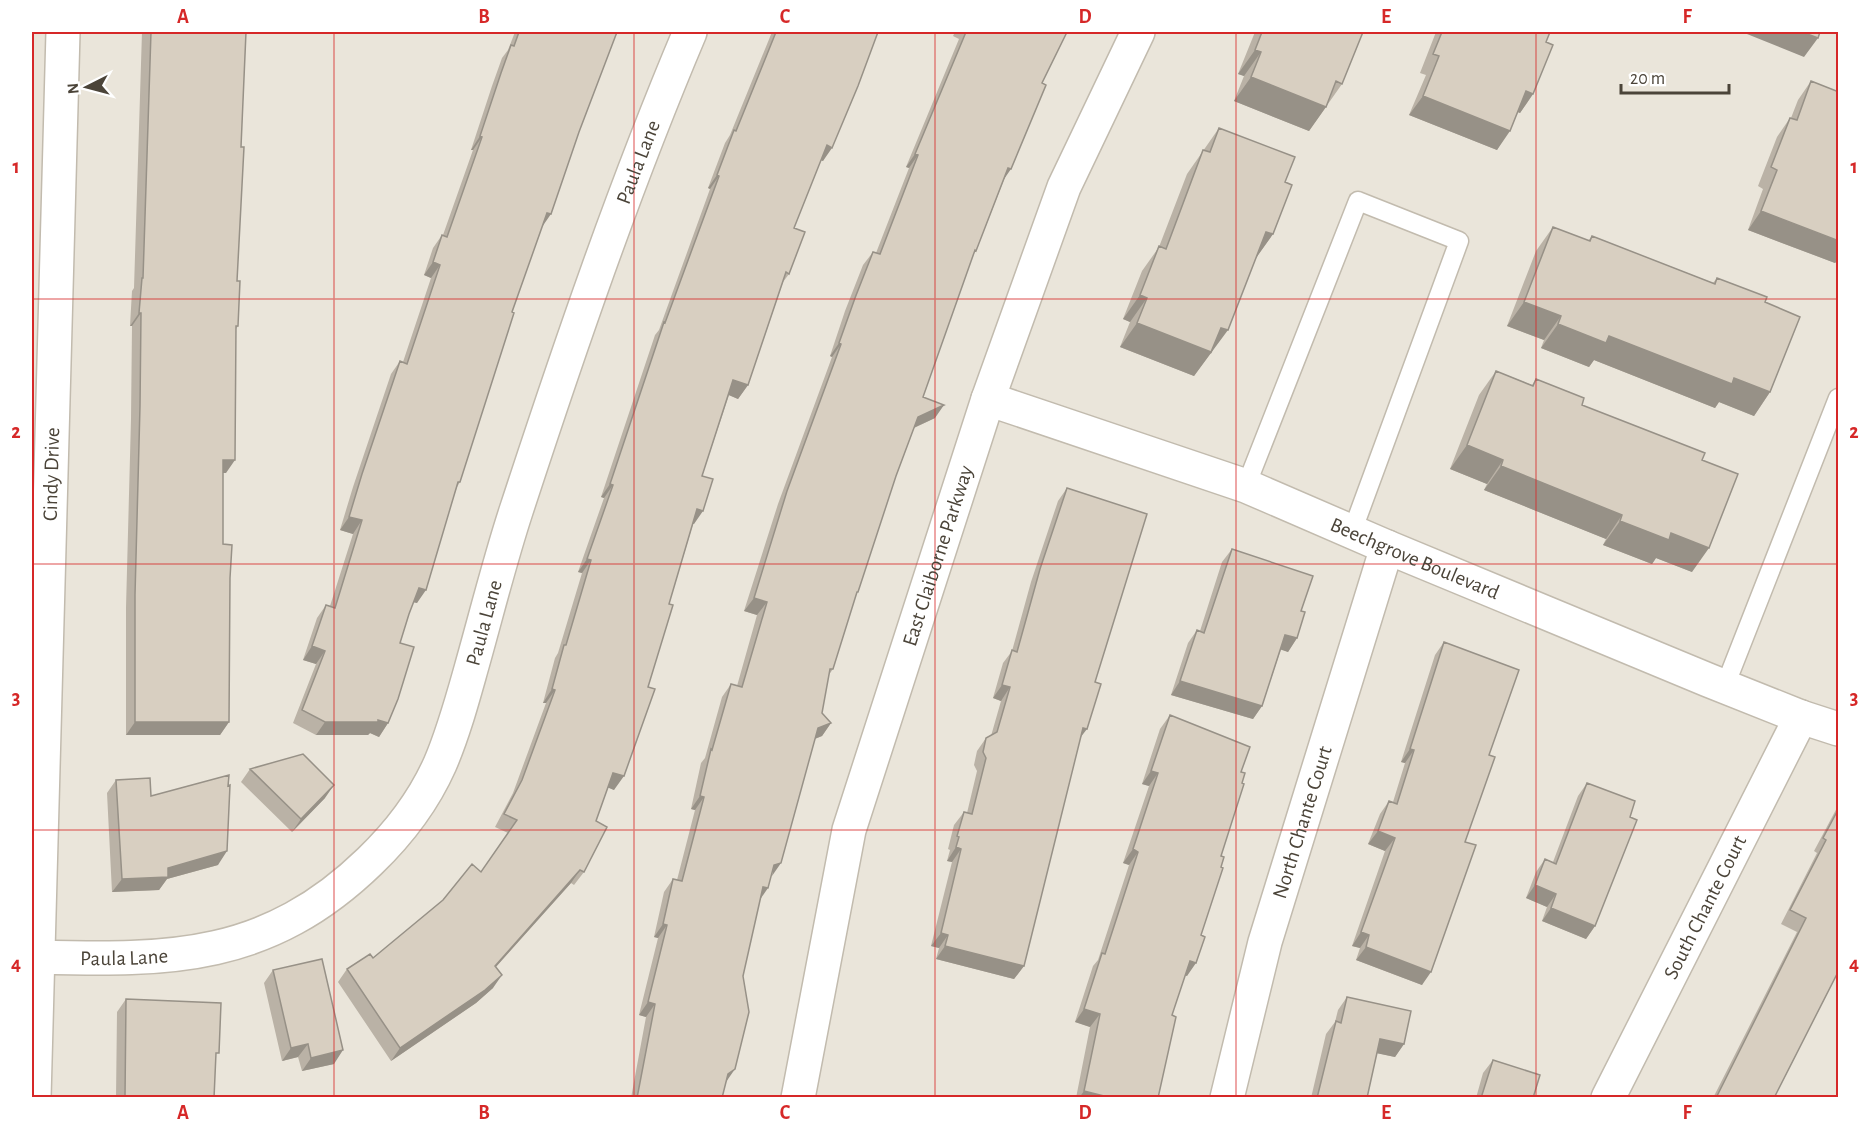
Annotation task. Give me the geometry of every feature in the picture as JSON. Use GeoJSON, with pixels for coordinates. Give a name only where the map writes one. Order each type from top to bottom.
{"type":"FeatureCollection","features":[{"type":"Feature","properties":{"kind":"street","name":"Cindy Drive"},"geometry":{"type":"LineString","coordinates":[[33,1098],[63,32]]}},
{"type":"Feature","properties":{"kind":"street","name":"Paula Lane"},"geometry":{"type":"LineString","coordinates":[[37,957],[109,959],[172,956],[221,947],[262,934],[309,910],[345,885],[385,846],[412,811],[439,766],[457,719],[510,529],[580,317],[659,105],[690,32]]}},
{"type":"Feature","properties":{"kind":"street","name":"East Claiborne Parkway"},"geometry":{"type":"LineString","coordinates":[[798,1098],[849,830],[988,399],[1064,187],[1138,32]]}},
{"type":"Feature","properties":{"kind":"street","name":"Beechgrove Boulevard"},"geometry":{"type":"LineString","coordinates":[[988,399],[1246,486],[1387,547],[1801,717],[1837,723]]}},
{"type":"Feature","properties":{"kind":"street","name":"North Chante Court"},"geometry":{"type":"LineString","coordinates":[[1227,1098],[1265,942],[1387,547]]}},
{"type":"Feature","properties":{"kind":"street","name":"South Chante Court"},"geometry":{"type":"LineString","coordinates":[[1608,1098],[1801,717]]}},
{"type":"Feature","properties":{"kind":"lane"},"geometry":{"type":"LineString","coordinates":[[1246,486],[1358,201],[1459,242],[1352,532]]}},
{"type":"Feature","properties":{"kind":"lane"},"geometry":{"type":"LineString","coordinates":[[1725,686],[1839,398]]}},
{"type":"Feature","properties":{"kind":"shaded area"},"geometry":{"type":"Polygon","coordinates":[[[32,32],[1838,32],[1838,1097],[32,1097],[32,32]]]}},
{"type":"Feature","properties":{"kind":"building"},"geometry":{"type":"Polygon","coordinates":[[[151,32],[246,32],[241,147],[244,147],[237,281],[240,281],[238,326],[236,326],[235,460],[223,460],[223,544],[232,545],[229,722],[135,722],[135,595],[141,313],[139,313],[143,278],[151,32]]]}},
{"type":"Feature","properties":{"kind":"building"},"geometry":{"type":"Polygon","coordinates":[[[519,32],[617,32],[551,214],[547,213],[512,312],[514,313],[460,482],[458,482],[426,590],[419,588],[409,614],[400,643],[414,647],[388,723],[378,720],[378,722],[325,722],[302,710],[325,651],[312,646],[326,605],[335,608],[362,520],[349,517],[362,474],[400,361],[407,364],[440,265],[433,262],[442,235],[447,237],[482,137],[480,136],[501,73],[511,45],[514,46],[519,32]]]}},
{"type":"Feature","properties":{"kind":"building"},"geometry":{"type":"Polygon","coordinates":[[[776,32],[878,32],[832,148],[827,145],[794,228],[805,232],[789,274],[786,272],[748,385],[733,380],[702,476],[713,479],[703,511],[697,509],[669,604],[673,605],[648,687],[655,689],[624,776],[613,773],[596,821],[607,827],[584,872],[580,870],[495,966],[502,975],[485,990],[400,1048],[347,969],[370,954],[373,958],[443,900],[472,864],[481,872],[517,820],[504,814],[522,780],[555,690],[552,689],[564,645],[566,645],[591,560],[587,559],[613,485],[610,484],[664,322],[719,176],[717,175],[776,32]]]}},
{"type":"Feature","properties":{"kind":"building"},"geometry":{"type":"Polygon","coordinates":[[[966,32],[1067,32],[1042,83],[1046,85],[1011,169],[1008,168],[975,250],[923,397],[944,405],[918,417],[896,476],[833,669],[830,669],[822,713],[831,723],[818,728],[781,863],[774,865],[768,888],[763,887],[743,976],[749,1012],[735,1069],[728,1074],[722,1098],[637,1098],[655,1004],[648,1002],[667,925],[663,924],[673,879],[682,881],[704,797],[700,796],[711,749],[731,684],[742,687],[767,602],[754,598],[787,491],[841,344],[839,343],[855,298],[873,252],[880,254],[918,155],[915,154],[966,32]]]}},
{"type":"Feature","properties":{"kind":"building"},"geometry":{"type":"Polygon","coordinates":[[[1262,32],[1363,32],[1342,84],[1336,81],[1326,107],[1251,77],[1261,52],[1255,50],[1262,32]]]}},
{"type":"Feature","properties":{"kind":"building"},"geometry":{"type":"Polygon","coordinates":[[[1442,32],[1550,32],[1546,42],[1553,45],[1533,94],[1526,91],[1510,131],[1423,96],[1439,56],[1433,54],[1442,32]]]}},
{"type":"Feature","properties":{"kind":"building"},"geometry":{"type":"Polygon","coordinates":[[[1802,32],[1820,32],[1818,38],[1802,32]]]}},
{"type":"Feature","properties":{"kind":"building"},"geometry":{"type":"Polygon","coordinates":[[[1811,81],[1839,92],[1839,241],[1761,211],[1777,170],[1771,167],[1790,118],[1797,120],[1811,81]]]}},
{"type":"Feature","properties":{"kind":"building"},"geometry":{"type":"Polygon","coordinates":[[[1219,128],[1295,157],[1285,182],[1292,185],[1273,234],[1266,232],[1228,330],[1221,328],[1211,352],[1137,323],[1147,298],[1140,295],[1159,246],[1166,249],[1203,150],[1210,152],[1219,128]]]}},
{"type":"Feature","properties":{"kind":"building"},"geometry":{"type":"Polygon","coordinates":[[[1553,227],[1590,241],[1592,236],[1715,284],[1717,278],[1767,297],[1765,302],[1800,317],[1770,392],[1734,378],[1732,384],[1609,336],[1606,343],[1558,324],[1561,316],[1524,302],[1553,227]]]}},
{"type":"Feature","properties":{"kind":"building"},"geometry":{"type":"Polygon","coordinates":[[[1496,371],[1533,386],[1536,379],[1584,398],[1582,405],[1705,453],[1702,460],[1738,474],[1709,548],[1671,533],[1669,540],[1620,521],[1622,515],[1501,466],[1503,460],[1467,445],[1496,371]]]}},
{"type":"Feature","properties":{"kind":"building"},"geometry":{"type":"Polygon","coordinates":[[[1067,488],[1147,514],[1095,682],[1101,684],[1087,729],[1083,728],[1024,966],[945,946],[948,935],[941,933],[961,849],[956,847],[959,837],[957,836],[964,812],[972,814],[986,758],[983,752],[986,738],[997,732],[1010,687],[1002,685],[1012,650],[1017,652],[1040,569],[1067,488]]]}},
{"type":"Feature","properties":{"kind":"building"},"geometry":{"type":"Polygon","coordinates":[[[1232,549],[1313,576],[1301,611],[1305,612],[1297,638],[1285,635],[1262,706],[1180,681],[1197,630],[1204,633],[1232,549]]]}},
{"type":"Feature","properties":{"kind":"building"},"geometry":{"type":"Polygon","coordinates":[[[1444,642],[1519,670],[1489,755],[1495,757],[1465,842],[1476,845],[1431,972],[1366,947],[1369,935],[1361,932],[1395,838],[1378,831],[1389,801],[1397,804],[1414,750],[1410,749],[1444,642]]]}},
{"type":"Feature","properties":{"kind":"building"},"geometry":{"type":"Polygon","coordinates":[[[1170,715],[1250,747],[1241,772],[1245,773],[1242,783],[1244,784],[1221,856],[1224,857],[1221,867],[1223,868],[1201,935],[1205,937],[1196,963],[1190,961],[1172,1015],[1176,1017],[1158,1098],[1112,1098],[1084,1091],[1100,1014],[1084,1009],[1102,953],[1105,954],[1138,852],[1133,849],[1158,773],[1151,771],[1170,715]]]}},
{"type":"Feature","properties":{"kind":"building"},"geometry":{"type":"Polygon","coordinates":[[[303,754],[334,785],[301,819],[250,769],[303,754]]]}},
{"type":"Feature","properties":{"kind":"building"},"geometry":{"type":"Polygon","coordinates":[[[229,775],[227,851],[168,868],[168,877],[122,879],[116,780],[150,778],[151,796],[229,775]]]}},
{"type":"Feature","properties":{"kind":"building"},"geometry":{"type":"Polygon","coordinates":[[[1587,783],[1635,801],[1630,817],[1637,820],[1595,926],[1551,908],[1556,894],[1535,885],[1545,859],[1556,864],[1587,783]]]}},
{"type":"Feature","properties":{"kind":"building"},"geometry":{"type":"Polygon","coordinates":[[[1839,808],[1839,970],[1774,1098],[1716,1098],[1806,918],[1790,910],[1826,840],[1823,838],[1839,808]]]}},
{"type":"Feature","properties":{"kind":"building"},"geometry":{"type":"Polygon","coordinates":[[[322,959],[343,1050],[311,1058],[308,1044],[291,1048],[273,970],[322,959]]]}},
{"type":"Feature","properties":{"kind":"building"},"geometry":{"type":"Polygon","coordinates":[[[1347,997],[1411,1011],[1404,1044],[1380,1039],[1367,1098],[1317,1098],[1336,1021],[1341,1023],[1347,997]]]}},
{"type":"Feature","properties":{"kind":"building"},"geometry":{"type":"Polygon","coordinates":[[[126,999],[221,1003],[214,1098],[125,1098],[126,999]]]}},
{"type":"Feature","properties":{"kind":"building"},"geometry":{"type":"Polygon","coordinates":[[[1493,1060],[1540,1075],[1533,1098],[1481,1098],[1493,1060]]]}}]}
